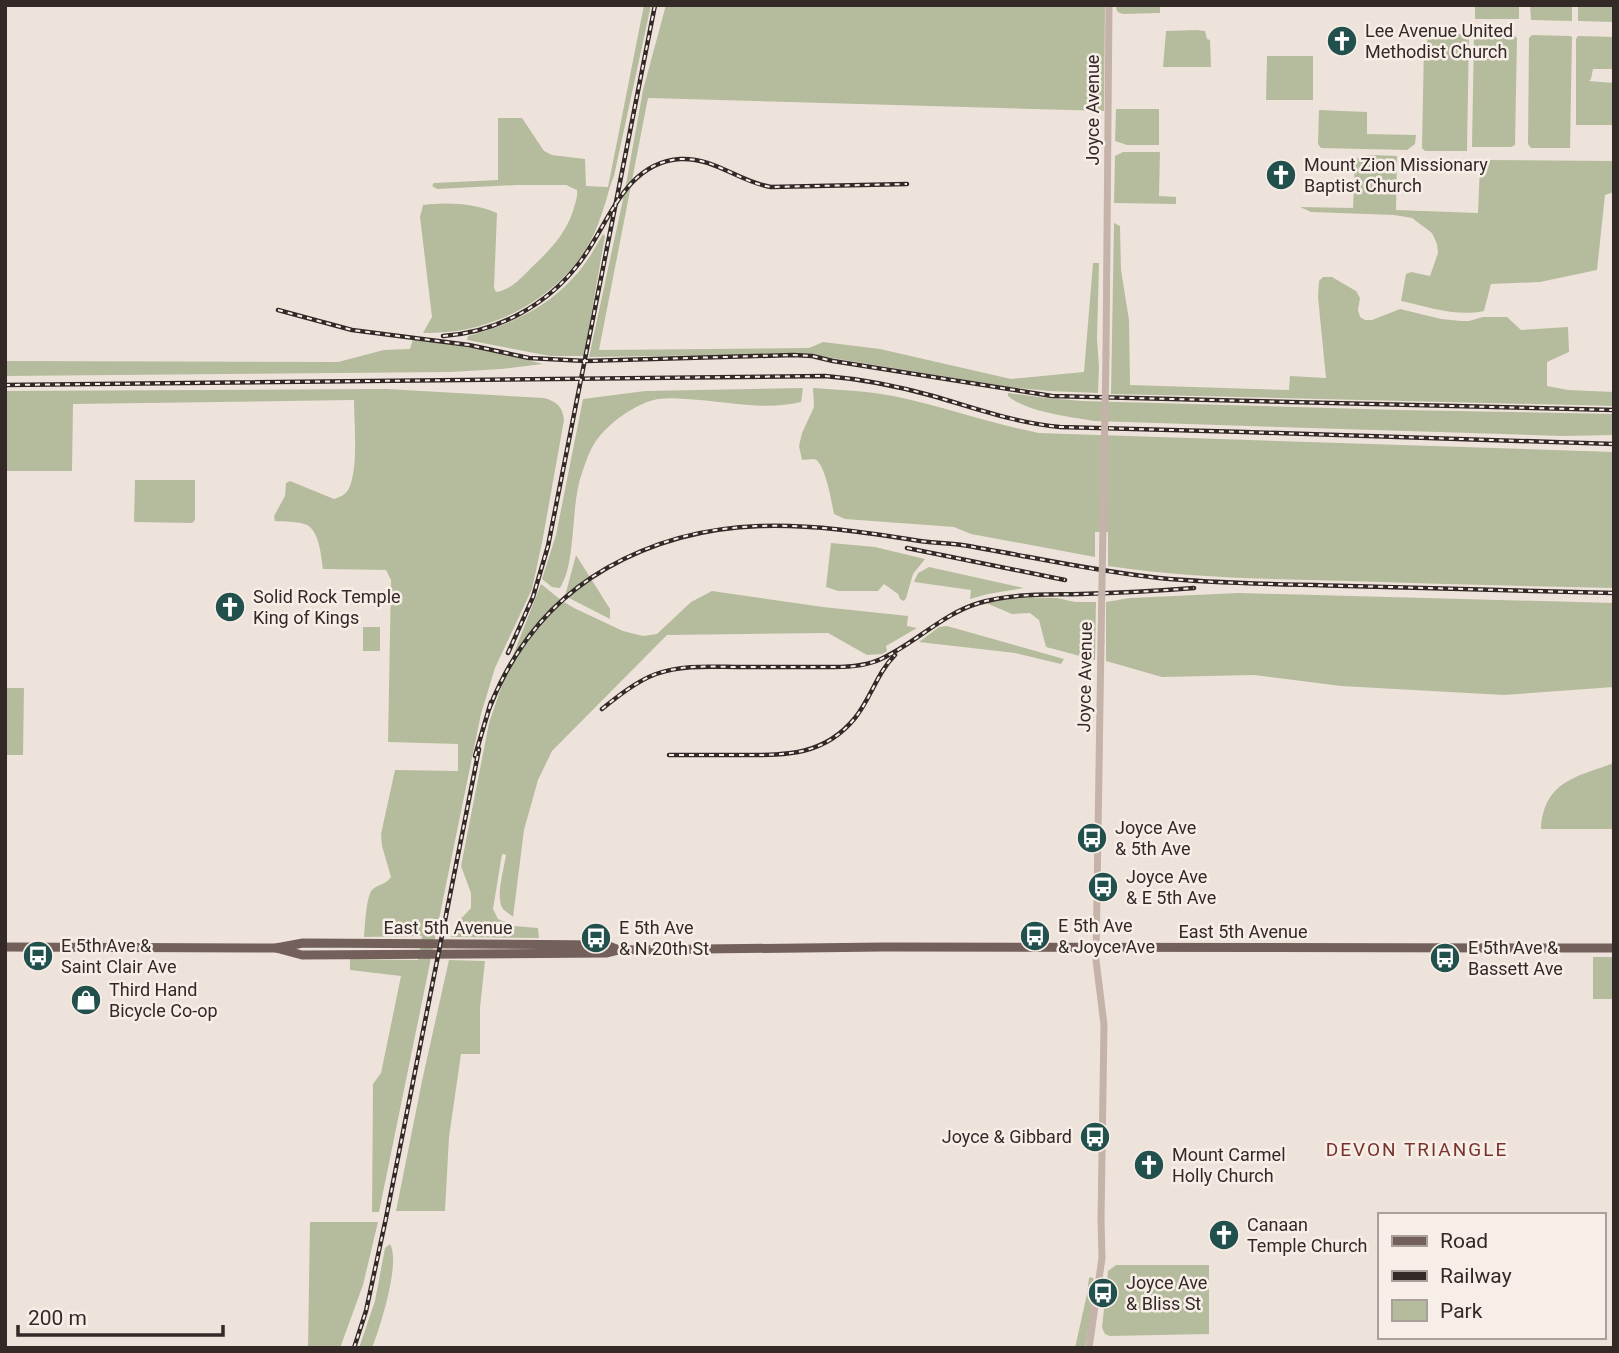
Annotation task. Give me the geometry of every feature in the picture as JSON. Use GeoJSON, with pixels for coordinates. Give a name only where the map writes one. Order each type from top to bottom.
{"type":"FeatureCollection","features":[{"type":"Feature","properties":{"kind":"main road","name":"East 5th Avenue"},"geometry":{"type":"LineString","coordinates":[[5,947],[276,948],[302,955],[607,953],[619,950],[884,947],[1614,948]]}},
{"type":"Feature","properties":{"kind":"street","name":"Joyce Avenue"},"geometry":{"type":"LineString","coordinates":[[1089,1348],[1102,1258],[1104,1025],[1096,947],[1110,5]]}},
{"type":"Feature","properties":{"kind":"green space"},"geometry":{"type":"Polygon","coordinates":[[[644,5],[651,5],[614,176],[596,229],[581,256],[559,282],[517,311],[471,328],[423,333],[432,317],[420,217],[423,205],[461,204],[497,213],[496,292],[515,283],[556,242],[570,220],[577,195],[577,190],[566,185],[437,189],[432,186],[434,183],[498,180],[498,118],[522,118],[544,151],[552,155],[585,159],[586,186],[608,187],[644,5]]]}},
{"type":"Feature","properties":{"kind":"green space"},"geometry":{"type":"Polygon","coordinates":[[[666,5],[1105,5],[1104,111],[648,98],[599,350],[809,348],[823,342],[880,349],[1011,379],[1084,372],[1093,263],[1099,263],[1098,393],[1009,387],[807,354],[589,357],[625,190],[643,90],[666,5]]]}},
{"type":"Feature","properties":{"kind":"green space"},"geometry":{"type":"Polygon","coordinates":[[[1116,5],[1160,5],[1160,13],[1124,14],[1118,12],[1116,5]]]}},
{"type":"Feature","properties":{"kind":"green space"},"geometry":{"type":"Polygon","coordinates":[[[1475,5],[1519,5],[1519,19],[1475,19],[1475,5]]]}},
{"type":"Feature","properties":{"kind":"green space"},"geometry":{"type":"Polygon","coordinates":[[[1530,5],[1572,5],[1572,21],[1531,20],[1530,5]]]}},
{"type":"Feature","properties":{"kind":"green space"},"geometry":{"type":"Polygon","coordinates":[[[1578,5],[1614,5],[1614,22],[1578,21],[1578,5]]]}},
{"type":"Feature","properties":{"kind":"green space"},"geometry":{"type":"Polygon","coordinates":[[[1166,31],[1205,31],[1207,39],[1210,40],[1211,67],[1163,67],[1166,31]]]}},
{"type":"Feature","properties":{"kind":"green space"},"geometry":{"type":"Polygon","coordinates":[[[1428,34],[1469,34],[1467,151],[1425,151],[1422,148],[1424,43],[1427,42],[1428,34]]]}},
{"type":"Feature","properties":{"kind":"green space"},"geometry":{"type":"Polygon","coordinates":[[[1474,34],[1514,35],[1517,38],[1515,145],[1511,147],[1472,147],[1474,34]]]}},
{"type":"Feature","properties":{"kind":"green space"},"geometry":{"type":"Polygon","coordinates":[[[1532,35],[1572,37],[1570,148],[1531,148],[1528,144],[1529,38],[1532,35]]]}},
{"type":"Feature","properties":{"kind":"green space"},"geometry":{"type":"Polygon","coordinates":[[[1578,36],[1614,37],[1614,69],[1593,69],[1589,81],[1614,83],[1614,125],[1576,125],[1578,36]]]}},
{"type":"Feature","properties":{"kind":"green space"},"geometry":{"type":"Polygon","coordinates":[[[1267,56],[1313,56],[1313,100],[1266,100],[1267,56]]]}},
{"type":"Feature","properties":{"kind":"green space"},"geometry":{"type":"Polygon","coordinates":[[[1116,109],[1159,109],[1159,145],[1127,145],[1115,141],[1116,109]]]}},
{"type":"Feature","properties":{"kind":"green space"},"geometry":{"type":"Polygon","coordinates":[[[1319,110],[1367,112],[1367,134],[1416,135],[1415,144],[1407,150],[1321,148],[1318,144],[1319,110]]]}},
{"type":"Feature","properties":{"kind":"green space"},"geometry":{"type":"Polygon","coordinates":[[[1123,152],[1160,152],[1159,196],[1176,197],[1176,204],[1114,203],[1115,156],[1123,152]]]}},
{"type":"Feature","properties":{"kind":"green space"},"geometry":{"type":"Polygon","coordinates":[[[1361,156],[1397,156],[1396,210],[1478,213],[1480,165],[1487,160],[1614,161],[1614,192],[1605,195],[1597,270],[1540,282],[1491,284],[1484,311],[1474,313],[1453,312],[1401,301],[1406,274],[1411,272],[1430,276],[1438,253],[1432,233],[1412,218],[1311,212],[1300,207],[1353,208],[1355,160],[1361,156]]]}},
{"type":"Feature","properties":{"kind":"green space"},"geometry":{"type":"Polygon","coordinates":[[[1114,223],[1120,226],[1121,270],[1129,320],[1130,385],[1289,390],[1290,376],[1326,378],[1318,297],[1319,281],[1323,277],[1332,277],[1356,291],[1360,298],[1360,317],[1365,320],[1400,309],[1461,321],[1507,317],[1521,330],[1568,327],[1569,352],[1547,362],[1547,386],[1568,390],[1614,392],[1614,406],[1111,394],[1114,223]]]}},
{"type":"Feature","properties":{"kind":"green space"},"geometry":{"type":"Polygon","coordinates":[[[603,234],[605,236],[584,356],[550,356],[467,340],[468,336],[524,315],[550,299],[581,269],[603,234]]]}},
{"type":"Feature","properties":{"kind":"green space"},"geometry":{"type":"Polygon","coordinates":[[[413,339],[493,351],[543,364],[451,372],[5,376],[5,361],[338,362],[384,350],[410,349],[413,339]]]}},
{"type":"Feature","properties":{"kind":"green space"},"geometry":{"type":"Polygon","coordinates":[[[803,388],[801,402],[789,404],[751,405],[663,398],[643,404],[619,418],[597,439],[584,466],[578,486],[569,563],[560,588],[552,587],[542,579],[556,535],[583,399],[645,391],[803,388]]]}},
{"type":"Feature","properties":{"kind":"green space"},"geometry":{"type":"Polygon","coordinates":[[[813,388],[898,397],[1039,433],[1614,452],[1614,588],[1257,579],[1167,573],[1108,566],[1108,532],[1095,532],[1095,557],[971,534],[954,527],[845,519],[834,514],[827,484],[818,462],[814,459],[802,460],[799,446],[814,407],[813,388]]]}},
{"type":"Feature","properties":{"kind":"green space"},"geometry":{"type":"Polygon","coordinates":[[[387,389],[544,398],[558,405],[564,420],[532,589],[495,668],[481,714],[379,1212],[372,1212],[373,1084],[381,1073],[401,976],[350,970],[350,959],[418,960],[422,936],[364,937],[367,905],[372,890],[391,877],[381,834],[395,770],[458,771],[458,744],[388,742],[391,580],[386,570],[323,569],[316,536],[309,526],[297,522],[275,521],[274,516],[285,496],[286,483],[290,481],[334,499],[348,490],[355,459],[354,400],[73,404],[72,471],[5,471],[5,391],[387,389]]]}},
{"type":"Feature","properties":{"kind":"green space"},"geometry":{"type":"Polygon","coordinates":[[[1008,393],[1083,401],[1614,414],[1614,435],[1562,436],[1094,421],[1037,410],[1016,402],[1008,393]]]}},
{"type":"Feature","properties":{"kind":"green space"},"geometry":{"type":"Polygon","coordinates":[[[135,480],[195,480],[195,520],[192,523],[134,522],[135,480]]]}},
{"type":"Feature","properties":{"kind":"green space"},"geometry":{"type":"Polygon","coordinates":[[[831,543],[875,547],[925,559],[913,574],[904,601],[884,584],[878,591],[838,591],[826,587],[831,543]]]}},
{"type":"Feature","properties":{"kind":"green space"},"geometry":{"type":"Polygon","coordinates":[[[576,555],[610,609],[610,619],[565,596],[576,555]]]}},
{"type":"Feature","properties":{"kind":"green space"},"geometry":{"type":"Polygon","coordinates":[[[929,567],[1024,588],[970,599],[971,590],[914,582],[918,573],[929,567]]]}},
{"type":"Feature","properties":{"kind":"green space"},"geometry":{"type":"Polygon","coordinates":[[[541,584],[574,608],[623,631],[643,636],[657,634],[691,602],[712,591],[908,616],[907,626],[917,628],[886,646],[887,651],[882,654],[867,655],[828,633],[667,635],[552,751],[538,780],[524,830],[513,917],[501,904],[500,891],[506,855],[502,854],[493,909],[498,919],[514,926],[538,928],[539,938],[451,937],[455,925],[471,908],[471,893],[461,866],[489,723],[541,584]]]}},
{"type":"Feature","properties":{"kind":"green space"},"geometry":{"type":"Polygon","coordinates":[[[1239,593],[1614,603],[1614,687],[1504,695],[1341,686],[1254,675],[1162,677],[1106,661],[1106,602],[1130,598],[1239,593]]]}},
{"type":"Feature","properties":{"kind":"green space"},"geometry":{"type":"Polygon","coordinates":[[[1020,597],[1096,602],[1095,660],[1046,647],[1039,620],[1030,613],[1012,614],[986,603],[1020,597]]]}},
{"type":"Feature","properties":{"kind":"green space"},"geometry":{"type":"Polygon","coordinates":[[[946,626],[1064,659],[1061,664],[1015,653],[919,642],[939,627],[946,626]]]}},
{"type":"Feature","properties":{"kind":"green space"},"geometry":{"type":"Polygon","coordinates":[[[363,627],[380,627],[380,651],[363,651],[363,627]]]}},
{"type":"Feature","properties":{"kind":"green space"},"geometry":{"type":"Polygon","coordinates":[[[5,688],[24,688],[23,755],[5,755],[5,688]]]}},
{"type":"Feature","properties":{"kind":"green space"},"geometry":{"type":"Polygon","coordinates":[[[1614,763],[1614,829],[1541,829],[1543,813],[1555,791],[1575,777],[1614,763]]]}},
{"type":"Feature","properties":{"kind":"green space"},"geometry":{"type":"Polygon","coordinates":[[[1593,957],[1614,957],[1614,999],[1593,999],[1593,957]]]}},
{"type":"Feature","properties":{"kind":"green space"},"geometry":{"type":"Polygon","coordinates":[[[449,960],[485,961],[480,1008],[480,1054],[461,1054],[449,1137],[445,1211],[396,1211],[422,1081],[449,960]]]}},
{"type":"Feature","properties":{"kind":"green space"},"geometry":{"type":"Polygon","coordinates":[[[310,1222],[378,1222],[363,1285],[340,1348],[308,1348],[310,1222]]]}},
{"type":"Feature","properties":{"kind":"green space"},"geometry":{"type":"Polygon","coordinates":[[[390,1244],[393,1265],[380,1326],[372,1348],[359,1348],[375,1301],[385,1248],[390,1244]]]}},
{"type":"Feature","properties":{"kind":"green space"},"geometry":{"type":"Polygon","coordinates":[[[1116,1265],[1209,1265],[1209,1334],[1105,1334],[1102,1328],[1108,1271],[1116,1265]]]}},
{"type":"Feature","properties":{"kind":"green space"},"geometry":{"type":"Polygon","coordinates":[[[1092,1277],[1091,1317],[1085,1348],[1075,1348],[1089,1278],[1092,1277]]]}},
{"type":"Feature","properties":{"kind":"railway"},"geometry":{"type":"LineString","coordinates":[[508,653],[533,597],[548,546],[655,5]]}},
{"type":"Feature","properties":{"kind":"railway"},"geometry":{"type":"LineString","coordinates":[[443,336],[483,329],[501,322],[519,314],[552,292],[580,262],[631,183],[645,171],[661,163],[692,159],[771,187],[907,184]]}},
{"type":"Feature","properties":{"kind":"railway"},"geometry":{"type":"LineString","coordinates":[[278,310],[352,330],[469,345],[529,358],[585,361],[793,355],[1052,396],[1614,410]]}},
{"type":"Feature","properties":{"kind":"railway"},"geometry":{"type":"LineString","coordinates":[[5,385],[825,376],[893,386],[1011,419],[1060,427],[1614,444]]}},
{"type":"Feature","properties":{"kind":"railway"},"geometry":{"type":"LineString","coordinates":[[489,709],[498,687],[522,647],[551,611],[568,595],[607,568],[645,549],[722,529],[760,526],[839,529],[962,545],[1110,571],[1183,580],[1614,593]]}},
{"type":"Feature","properties":{"kind":"railway"},"geometry":{"type":"LineString","coordinates":[[907,548],[1065,580]]}},
{"type":"Feature","properties":{"kind":"railway"},"geometry":{"type":"LineString","coordinates":[[602,709],[621,694],[656,674],[688,667],[840,667],[870,663],[894,652],[953,614],[991,600],[1030,595],[1194,588]]}},
{"type":"Feature","properties":{"kind":"railway"},"geometry":{"type":"LineString","coordinates":[[669,755],[771,755],[816,747],[843,731],[855,718],[895,655]]}},
{"type":"Feature","properties":{"kind":"railway"},"geometry":{"type":"LineString","coordinates":[[475,756],[491,702]]}},
{"type":"Feature","properties":{"kind":"railway"},"geometry":{"type":"LineString","coordinates":[[354,1348],[366,1311],[386,1218],[479,749]]}},
{"type":"Feature","properties":{"kind":"place","name":"Lee Avenue United Methodist Church"},"geometry":{"type":"Point","coordinates":[1342,41]}},
{"type":"Feature","properties":{"kind":"place","name":"Mount Zion Missionary Baptist Church"},"geometry":{"type":"Point","coordinates":[1281,175]}},
{"type":"Feature","properties":{"kind":"place","name":"Solid Rock Temple King of Kings"},"geometry":{"type":"Point","coordinates":[230,607]}},
{"type":"Feature","properties":{"kind":"place","name":"Joyce Ave & 5th Ave"},"geometry":{"type":"Point","coordinates":[1092,838]}},
{"type":"Feature","properties":{"kind":"place","name":"Joyce Ave & E 5th Ave"},"geometry":{"type":"Point","coordinates":[1103,887]}},
{"type":"Feature","properties":{"kind":"place","name":"E 5th Ave & Joyce Ave"},"geometry":{"type":"Point","coordinates":[1035,936]}},
{"type":"Feature","properties":{"kind":"place","name":"E 5th Ave & N 20th St"},"geometry":{"type":"Point","coordinates":[596,938]}},
{"type":"Feature","properties":{"kind":"place","name":"E 5th Ave & Saint Clair Ave"},"geometry":{"type":"Point","coordinates":[38,956]}},
{"type":"Feature","properties":{"kind":"place","name":"E 5th Ave & Bassett Ave"},"geometry":{"type":"Point","coordinates":[1445,958]}},
{"type":"Feature","properties":{"kind":"place","name":"Third Hand Bicycle Co-op"},"geometry":{"type":"Point","coordinates":[86,1000]}},
{"type":"Feature","properties":{"kind":"place","name":"Joyce & Gibbard"},"geometry":{"type":"Point","coordinates":[1095,1137]}},
{"type":"Feature","properties":{"kind":"place","name":"Mount Carmel Holly Church"},"geometry":{"type":"Point","coordinates":[1149,1165]}},
{"type":"Feature","properties":{"kind":"place","name":"Canaan Temple Church"},"geometry":{"type":"Point","coordinates":[1224,1235]}},
{"type":"Feature","properties":{"kind":"place","name":"Joyce Ave & Bliss St"},"geometry":{"type":"Point","coordinates":[1103,1293]}},
{"type":"Feature","properties":{"kind":"district","name":"DEVON TRIANGLE"},"geometry":{"type":"Point","coordinates":[1417,1149]}}]}
